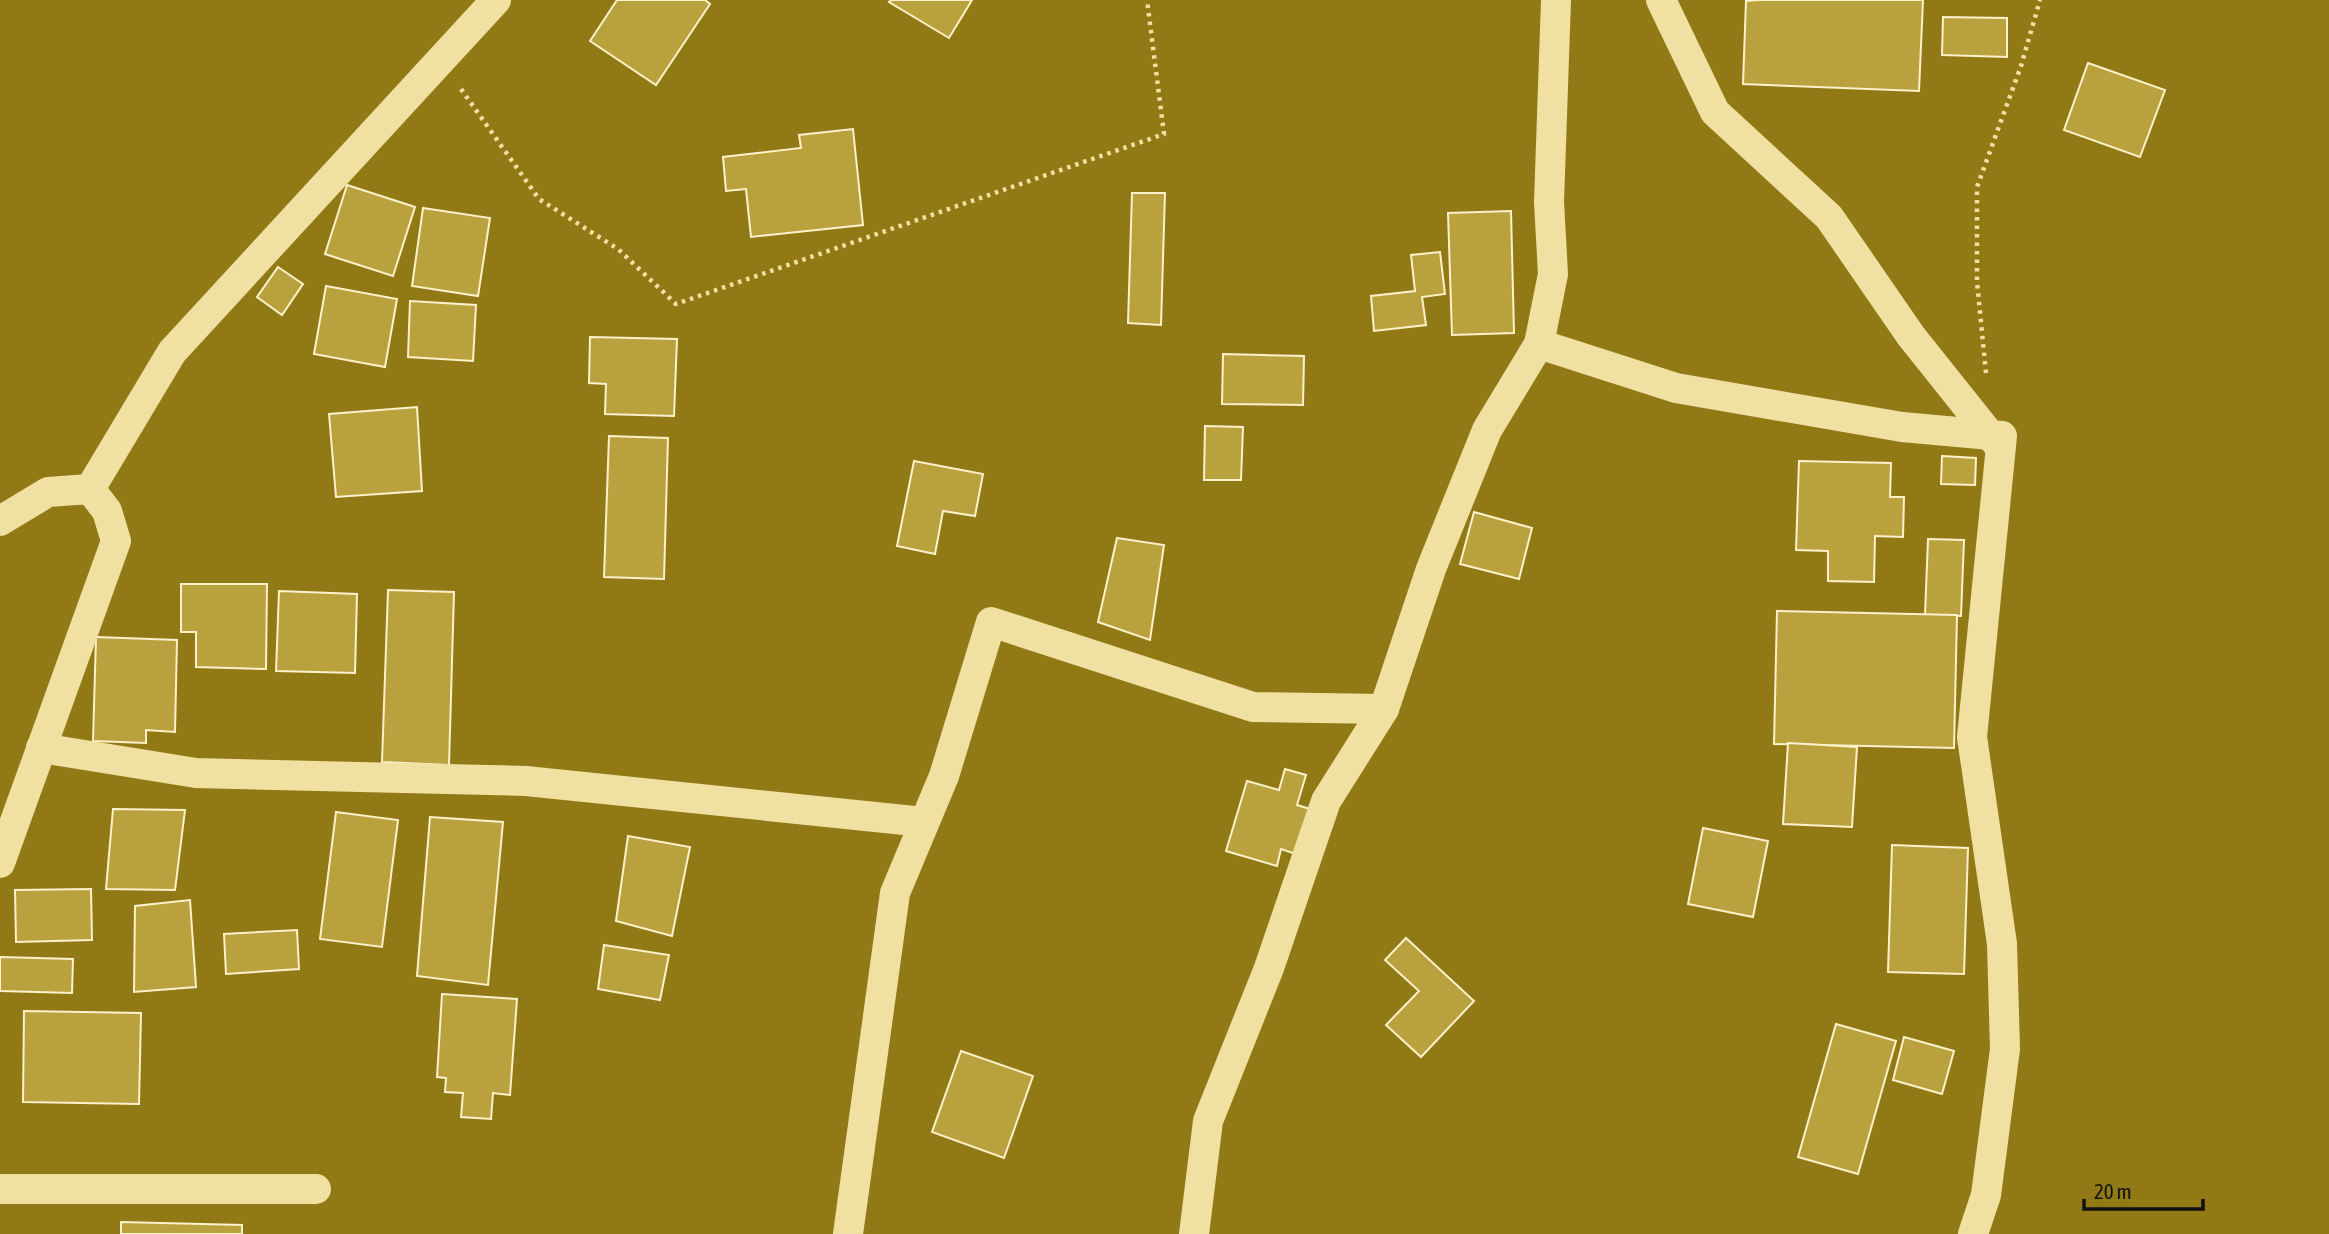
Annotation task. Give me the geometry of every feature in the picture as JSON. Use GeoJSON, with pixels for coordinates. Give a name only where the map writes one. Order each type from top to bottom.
{"type":"FeatureCollection","features":[{"type":"Feature","properties":{"kind":"street"},"geometry":{"type":"LineString","coordinates":[[90,489],[172,352],[496,0]]}},
{"type":"Feature","properties":{"kind":"street"},"geometry":{"type":"LineString","coordinates":[[1194,1234],[1209,1121],[1269,968],[1326,801],[1384,709],[1431,569],[1487,430],[1539,344],[1553,274],[1549,202],[1556,0]]}},
{"type":"Feature","properties":{"kind":"street"},"geometry":{"type":"LineString","coordinates":[[1661,0],[1715,112],[1829,217],[1911,336],[1996,442],[1972,737],[2001,944],[2005,1049],[1986,1195],[1973,1234]]}},
{"type":"Feature","properties":{"kind":"street"},"geometry":{"type":"LineString","coordinates":[[1539,344],[1676,388],[1996,442]]}},
{"type":"Feature","properties":{"kind":"street"},"geometry":{"type":"LineString","coordinates":[[0,521],[48,492],[90,489]]}},
{"type":"Feature","properties":{"kind":"street"},"geometry":{"type":"LineString","coordinates":[[0,863],[116,541],[107,511],[90,489]]}},
{"type":"Feature","properties":{"kind":"street"},"geometry":{"type":"LineString","coordinates":[[848,1234],[895,893],[944,776],[991,622],[1253,707],[1384,709]]}},
{"type":"Feature","properties":{"kind":"street"},"geometry":{"type":"LineString","coordinates":[[41,748],[196,773],[526,781],[925,822]]}},
{"type":"Feature","properties":{"kind":"street"},"geometry":{"type":"LineString","coordinates":[[0,1189],[316,1189]]}},
{"type":"Feature","properties":{"kind":"path"},"geometry":{"type":"LineString","coordinates":[[441,60],[539,199],[618,249],[676,304],[1164,134],[1147,0]]}},
{"type":"Feature","properties":{"kind":"path"},"geometry":{"type":"LineString","coordinates":[[1986,380],[1977,282],[1977,187],[2021,66],[2040,0]]}},
{"type":"Feature","properties":{"kind":"building"},"geometry":{"type":"Polygon","coordinates":[[[617,0],[705,0],[710,4],[656,85],[590,41],[617,0]]]}},
{"type":"Feature","properties":{"kind":"building"},"geometry":{"type":"Polygon","coordinates":[[[972,0],[949,38],[889,2],[972,0]]]}},
{"type":"Feature","properties":{"kind":"building"},"geometry":{"type":"Polygon","coordinates":[[[1923,0],[1919,91],[1743,84],[1746,1],[1923,0]]]}},
{"type":"Feature","properties":{"kind":"building"},"geometry":{"type":"Polygon","coordinates":[[[1943,17],[2007,18],[2007,57],[1942,55],[1943,17]]]}},
{"type":"Feature","properties":{"kind":"building"},"geometry":{"type":"Polygon","coordinates":[[[2088,63],[2165,90],[2140,157],[2064,130],[2088,63]]]}},
{"type":"Feature","properties":{"kind":"building"},"geometry":{"type":"Polygon","coordinates":[[[853,129],[863,225],[751,237],[746,189],[726,191],[723,157],[801,148],[799,135],[853,129]]]}},
{"type":"Feature","properties":{"kind":"building"},"geometry":{"type":"Polygon","coordinates":[[[347,185],[415,207],[393,276],[325,254],[347,185]]]}},
{"type":"Feature","properties":{"kind":"building"},"geometry":{"type":"Polygon","coordinates":[[[1132,193],[1165,193],[1161,325],[1128,323],[1132,193]]]}},
{"type":"Feature","properties":{"kind":"building"},"geometry":{"type":"Polygon","coordinates":[[[423,208],[490,218],[478,296],[412,286],[423,208]]]}},
{"type":"Feature","properties":{"kind":"building"},"geometry":{"type":"Polygon","coordinates":[[[1511,211],[1514,333],[1452,335],[1448,213],[1511,211]]]}},
{"type":"Feature","properties":{"kind":"building"},"geometry":{"type":"Polygon","coordinates":[[[1440,252],[1445,294],[1422,297],[1426,325],[1374,331],[1371,296],[1415,291],[1411,255],[1440,252]]]}},
{"type":"Feature","properties":{"kind":"building"},"geometry":{"type":"Polygon","coordinates":[[[278,267],[303,284],[282,315],[257,297],[278,267]]]}},
{"type":"Feature","properties":{"kind":"building"},"geometry":{"type":"Polygon","coordinates":[[[326,286],[397,299],[385,367],[314,354],[326,286]]]}},
{"type":"Feature","properties":{"kind":"building"},"geometry":{"type":"Polygon","coordinates":[[[410,301],[476,305],[473,361],[408,357],[410,301]]]}},
{"type":"Feature","properties":{"kind":"building"},"geometry":{"type":"Polygon","coordinates":[[[590,337],[677,339],[674,416],[605,414],[606,384],[589,383],[590,337]]]}},
{"type":"Feature","properties":{"kind":"building"},"geometry":{"type":"Polygon","coordinates":[[[1223,354],[1304,356],[1303,405],[1222,404],[1223,354]]]}},
{"type":"Feature","properties":{"kind":"building"},"geometry":{"type":"Polygon","coordinates":[[[417,407],[422,491],[336,497],[329,414],[417,407]]]}},
{"type":"Feature","properties":{"kind":"building"},"geometry":{"type":"Polygon","coordinates":[[[1205,426],[1243,427],[1241,480],[1204,480],[1205,426]]]}},
{"type":"Feature","properties":{"kind":"building"},"geometry":{"type":"Polygon","coordinates":[[[609,436],[668,438],[664,579],[604,577],[609,436]]]}},
{"type":"Feature","properties":{"kind":"building"},"geometry":{"type":"Polygon","coordinates":[[[1942,456],[1976,458],[1975,485],[1941,484],[1942,456]]]}},
{"type":"Feature","properties":{"kind":"building"},"geometry":{"type":"Polygon","coordinates":[[[914,461],[983,474],[975,516],[943,511],[935,554],[897,546],[914,461]]]}},
{"type":"Feature","properties":{"kind":"building"},"geometry":{"type":"Polygon","coordinates":[[[1799,461],[1891,463],[1890,497],[1904,497],[1903,537],[1875,536],[1874,582],[1828,581],[1828,551],[1796,550],[1799,461]]]}},
{"type":"Feature","properties":{"kind":"building"},"geometry":{"type":"Polygon","coordinates":[[[1474,512],[1532,528],[1519,579],[1460,564],[1474,512]]]}},
{"type":"Feature","properties":{"kind":"building"},"geometry":{"type":"Polygon","coordinates":[[[1117,538],[1164,545],[1150,640],[1098,622],[1117,538]]]}},
{"type":"Feature","properties":{"kind":"building"},"geometry":{"type":"Polygon","coordinates":[[[1928,539],[1964,540],[1961,616],[1925,615],[1928,539]]]}},
{"type":"Feature","properties":{"kind":"building"},"geometry":{"type":"Polygon","coordinates":[[[181,584],[267,584],[266,669],[196,667],[196,632],[181,632],[181,584]]]}},
{"type":"Feature","properties":{"kind":"building"},"geometry":{"type":"Polygon","coordinates":[[[388,590],[454,592],[449,765],[382,762],[388,590]]]}},
{"type":"Feature","properties":{"kind":"building"},"geometry":{"type":"Polygon","coordinates":[[[279,591],[357,594],[355,673],[276,671],[279,591]]]}},
{"type":"Feature","properties":{"kind":"building"},"geometry":{"type":"Polygon","coordinates":[[[1777,611],[1957,615],[1954,748],[1774,744],[1777,611]]]}},
{"type":"Feature","properties":{"kind":"building"},"geometry":{"type":"Polygon","coordinates":[[[96,637],[177,640],[175,732],[146,730],[146,743],[93,741],[96,637]]]}},
{"type":"Feature","properties":{"kind":"building"},"geometry":{"type":"Polygon","coordinates":[[[1788,743],[1857,747],[1852,827],[1783,824],[1788,743]]]}},
{"type":"Feature","properties":{"kind":"building"},"geometry":{"type":"Polygon","coordinates":[[[1285,769],[1306,775],[1297,805],[1310,809],[1296,854],[1281,849],[1277,866],[1226,851],[1247,781],[1279,790],[1285,769]]]}},
{"type":"Feature","properties":{"kind":"building"},"geometry":{"type":"Polygon","coordinates":[[[113,809],[185,810],[175,890],[106,889],[113,809]]]}},
{"type":"Feature","properties":{"kind":"building"},"geometry":{"type":"Polygon","coordinates":[[[336,812],[398,820],[382,947],[320,939],[336,812]]]}},
{"type":"Feature","properties":{"kind":"building"},"geometry":{"type":"Polygon","coordinates":[[[430,817],[503,822],[488,985],[417,976],[430,817]]]}},
{"type":"Feature","properties":{"kind":"building"},"geometry":{"type":"Polygon","coordinates":[[[1703,828],[1768,841],[1753,917],[1688,904],[1703,828]]]}},
{"type":"Feature","properties":{"kind":"building"},"geometry":{"type":"Polygon","coordinates":[[[628,836],[690,847],[672,936],[616,921],[628,836]]]}},
{"type":"Feature","properties":{"kind":"building"},"geometry":{"type":"Polygon","coordinates":[[[1892,845],[1968,848],[1964,974],[1888,972],[1892,845]]]}},
{"type":"Feature","properties":{"kind":"building"},"geometry":{"type":"Polygon","coordinates":[[[91,889],[92,940],[16,942],[15,890],[91,889]]]}},
{"type":"Feature","properties":{"kind":"building"},"geometry":{"type":"Polygon","coordinates":[[[190,900],[196,987],[134,992],[135,906],[190,900]]]}},
{"type":"Feature","properties":{"kind":"building"},"geometry":{"type":"Polygon","coordinates":[[[297,930],[299,969],[226,974],[224,934],[297,930]]]}},
{"type":"Feature","properties":{"kind":"building"},"geometry":{"type":"Polygon","coordinates":[[[1406,938],[1474,1001],[1421,1057],[1386,1025],[1419,991],[1385,960],[1406,938]]]}},
{"type":"Feature","properties":{"kind":"building"},"geometry":{"type":"Polygon","coordinates":[[[604,945],[669,955],[660,1000],[598,989],[604,945]]]}},
{"type":"Feature","properties":{"kind":"building"},"geometry":{"type":"Polygon","coordinates":[[[0,957],[73,959],[72,993],[0,991],[0,957]]]}},
{"type":"Feature","properties":{"kind":"building"},"geometry":{"type":"Polygon","coordinates":[[[442,994],[517,999],[510,1095],[493,1093],[491,1119],[461,1117],[463,1093],[445,1092],[446,1078],[437,1077],[442,994]]]}},
{"type":"Feature","properties":{"kind":"building"},"geometry":{"type":"Polygon","coordinates":[[[24,1011],[141,1013],[139,1104],[23,1102],[24,1011]]]}},
{"type":"Feature","properties":{"kind":"building"},"geometry":{"type":"Polygon","coordinates":[[[1836,1024],[1896,1041],[1858,1174],[1798,1157],[1836,1024]]]}},
{"type":"Feature","properties":{"kind":"building"},"geometry":{"type":"Polygon","coordinates":[[[1904,1037],[1954,1051],[1942,1094],[1893,1080],[1904,1037]]]}},
{"type":"Feature","properties":{"kind":"building"},"geometry":{"type":"Polygon","coordinates":[[[961,1051],[1033,1076],[1004,1158],[932,1132],[961,1051]]]}},
{"type":"Feature","properties":{"kind":"building"},"geometry":{"type":"Polygon","coordinates":[[[121,1222],[242,1225],[242,1234],[121,1234],[121,1222]]]}}]}
